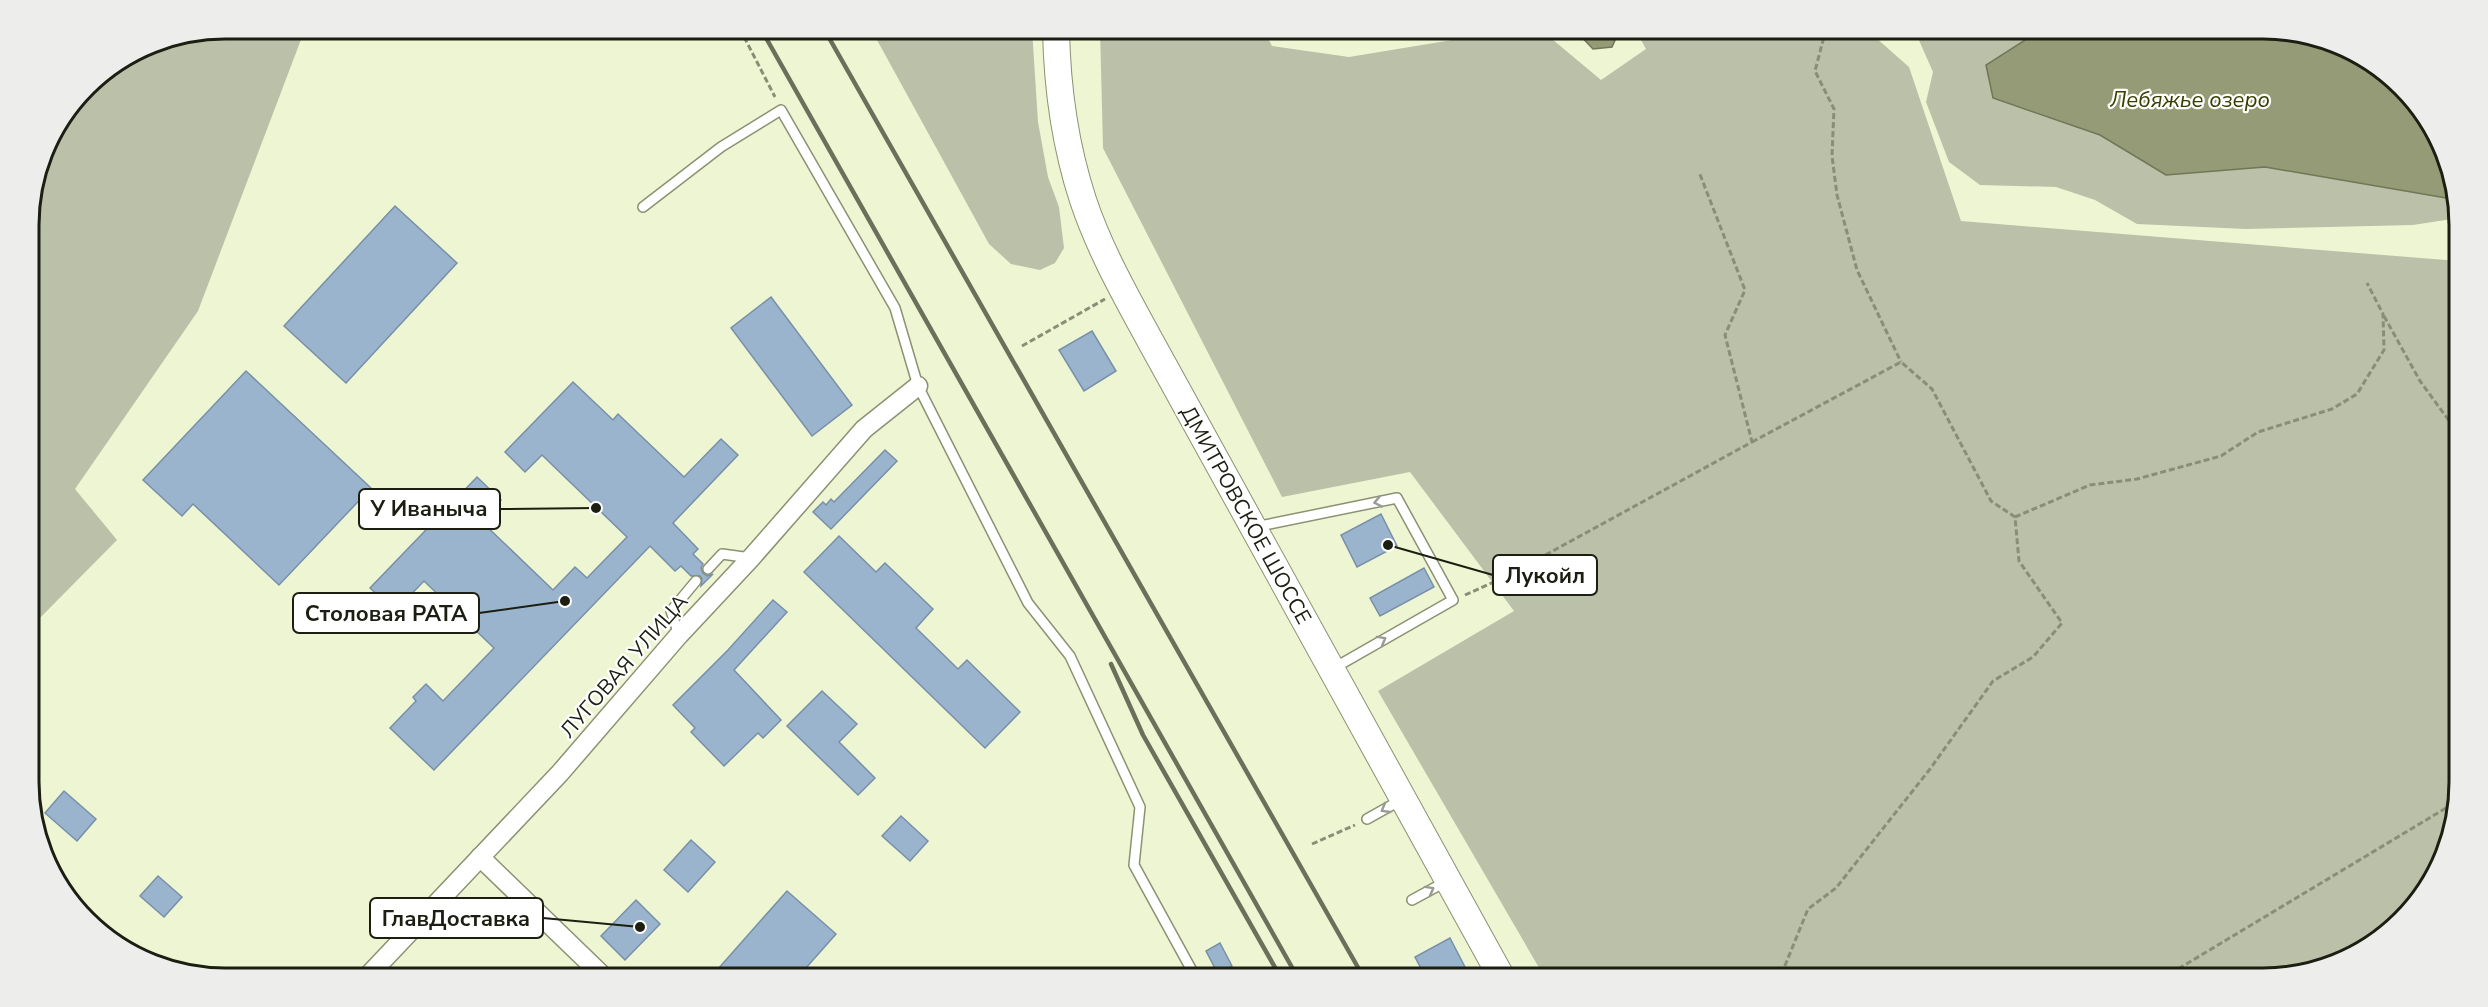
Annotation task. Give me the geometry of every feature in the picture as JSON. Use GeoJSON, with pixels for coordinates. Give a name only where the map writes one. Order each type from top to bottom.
{"type":"FeatureCollection","features":[{"type":"Feature","properties":{"kind":"main road","name":"ДМИТРОВСКОЕ ШОССЕ"},"geometry":{"type":"LineString","coordinates":[[1057,39],[1059,84],[1072,162],[1083,201],[1122,289],[1496,968]]}},
{"type":"Feature","properties":{"kind":"street","name":"ЛУГОВАЯ УЛИЦА"},"geometry":{"type":"LineString","coordinates":[[375,968],[560,773],[679,635],[751,558],[864,429],[918,386]]}},
{"type":"Feature","properties":{"kind":"street"},"geometry":{"type":"LineString","coordinates":[[480,857],[595,968]]}},
{"type":"Feature","properties":{"kind":"lane"},"geometry":{"type":"LineString","coordinates":[[643,207],[721,147],[781,110],[896,308],[918,386],[1028,603],[1070,656],[1140,807],[1134,865],[1191,968]]}},
{"type":"Feature","properties":{"kind":"lane"},"geometry":{"type":"LineString","coordinates":[[1252,527],[1396,498],[1453,600],[1332,669]]}},
{"type":"Feature","properties":{"kind":"lane"},"geometry":{"type":"LineString","coordinates":[[708,569],[722,554],[751,558]]}},
{"type":"Feature","properties":{"kind":"lane"},"geometry":{"type":"LineString","coordinates":[[679,635],[671,611],[696,581]]}},
{"type":"Feature","properties":{"kind":"lane"},"geometry":{"type":"LineString","coordinates":[[1367,819],[1403,798]]}},
{"type":"Feature","properties":{"kind":"lane"},"geometry":{"type":"LineString","coordinates":[[1412,900],[1448,880]]}},
{"type":"Feature","properties":{"kind":"path"},"geometry":{"type":"LineString","coordinates":[[746,39],[781,110]]}},
{"type":"Feature","properties":{"kind":"path"},"geometry":{"type":"LineString","coordinates":[[1784,968],[1808,909],[1836,888],[1930,769],[1993,681],[2033,657],[2062,623],[2019,561],[2014,517],[1991,501],[1932,389],[1901,362],[1857,270],[1838,195],[1832,156],[1834,109],[1815,71],[1823,39]]}},
{"type":"Feature","properties":{"kind":"path"},"geometry":{"type":"LineString","coordinates":[[1699,172],[1746,290],[1725,335],[1752,442]]}},
{"type":"Feature","properties":{"kind":"path"},"geometry":{"type":"LineString","coordinates":[[2367,283],[2420,381],[2449,421]]}},
{"type":"Feature","properties":{"kind":"path"},"geometry":{"type":"LineString","coordinates":[[1022,346],[1122,289]]}},
{"type":"Feature","properties":{"kind":"path"},"geometry":{"type":"LineString","coordinates":[[2014,517],[2090,485],[2137,479],[2221,456],[2258,432],[2332,409],[2357,394],[2384,350],[2383,314]]}},
{"type":"Feature","properties":{"kind":"path"},"geometry":{"type":"LineString","coordinates":[[1453,600],[1507,576],[1901,362]]}},
{"type":"Feature","properties":{"kind":"path"},"geometry":{"type":"LineString","coordinates":[[2180,968],[2447,808]]}},
{"type":"Feature","properties":{"kind":"path"},"geometry":{"type":"LineString","coordinates":[[1312,844],[1367,819]]}},
{"type":"Feature","properties":{"kind":"shaded area"},"geometry":{"type":"Polygon","coordinates":[[[301,39],[198,311],[75,489],[117,540],[39,619],[39,213],[45,177],[53,154],[77,112],[93,93],[112,77],[143,58],[165,49],[201,41],[301,39]]]}},
{"type":"Feature","properties":{"kind":"shaded area"},"geometry":{"type":"Polygon","coordinates":[[[876,39],[1033,39],[1038,122],[1048,177],[1059,207],[1064,248],[1055,263],[1040,270],[1011,264],[989,244],[876,39]]]}},
{"type":"Feature","properties":{"kind":"shaded area"},"geometry":{"type":"Polygon","coordinates":[[[1100,39],[1268,39],[1272,46],[1349,57],[1458,39],[1552,39],[1601,80],[1646,49],[1640,39],[1877,39],[1909,67],[1961,221],[2449,260],[2449,782],[2443,830],[2430,864],[2403,905],[2376,930],[2334,954],[2275,968],[1539,968],[1378,691],[1514,611],[1410,472],[1282,497],[1103,148],[1100,39]]]}},
{"type":"Feature","properties":{"kind":"shaded area"},"geometry":{"type":"Polygon","coordinates":[[[1918,39],[2027,39],[1986,65],[1993,98],[2100,135],[2166,175],[2265,167],[2447,198],[2449,219],[2413,225],[2246,229],[2137,224],[2095,200],[2056,187],[1980,185],[1949,162],[1926,102],[1933,72],[1918,39]]]}},
{"type":"Feature","properties":{"kind":"water"},"geometry":{"type":"Polygon","coordinates":[[[1584,39],[1616,39],[1612,47],[1593,49],[1584,39]]]}},
{"type":"Feature","properties":{"kind":"water","name":"Лебяжье озеро"},"geometry":{"type":"Polygon","coordinates":[[[2027,39],[2263,39],[2311,45],[2345,58],[2366,70],[2395,93],[2411,112],[2435,154],[2443,177],[2447,198],[2265,167],[2166,175],[2100,135],[1993,98],[1986,65],[2027,39]]]}},
{"type":"Feature","properties":{"kind":"building"},"geometry":{"type":"Polygon","coordinates":[[[395,206],[457,263],[346,383],[284,326],[395,206]]]}},
{"type":"Feature","properties":{"kind":"building"},"geometry":{"type":"Polygon","coordinates":[[[771,297],[852,405],[812,436],[731,328],[771,297]]]}},
{"type":"Feature","properties":{"kind":"building"},"geometry":{"type":"Polygon","coordinates":[[[1092,331],[1116,371],[1084,391],[1059,350],[1092,331]]]}},
{"type":"Feature","properties":{"kind":"building"},"geometry":{"type":"Polygon","coordinates":[[[246,371],[371,488],[279,585],[193,504],[182,516],[143,480],[246,371]]]}},
{"type":"Feature","properties":{"kind":"building"},"geometry":{"type":"Polygon","coordinates":[[[573,382],[613,420],[618,414],[684,477],[721,439],[738,455],[673,523],[698,549],[693,554],[703,564],[701,568],[703,573],[707,576],[713,574],[701,586],[700,576],[691,576],[681,566],[675,571],[650,546],[434,770],[390,728],[416,701],[413,697],[426,684],[443,701],[494,648],[424,581],[395,611],[370,588],[477,477],[501,500],[481,521],[553,590],[575,567],[587,578],[627,537],[542,455],[525,472],[505,452],[573,382]]]}},
{"type":"Feature","properties":{"kind":"building"},"geometry":{"type":"Polygon","coordinates":[[[885,450],[897,461],[831,529],[813,512],[823,502],[826,505],[831,499],[834,502],[885,450]]]}},
{"type":"Feature","properties":{"kind":"building"},"geometry":{"type":"Polygon","coordinates":[[[1381,514],[1397,546],[1357,567],[1341,535],[1381,514]]]}},
{"type":"Feature","properties":{"kind":"building"},"geometry":{"type":"Polygon","coordinates":[[[839,536],[876,572],[885,563],[933,609],[916,628],[958,669],[967,660],[1020,712],[985,748],[804,572],[839,536]]]}},
{"type":"Feature","properties":{"kind":"building"},"geometry":{"type":"Polygon","coordinates":[[[1424,568],[1434,587],[1380,616],[1370,598],[1424,568]]]}},
{"type":"Feature","properties":{"kind":"building"},"geometry":{"type":"Polygon","coordinates":[[[773,600],[787,612],[734,670],[781,720],[763,738],[758,733],[724,766],[691,732],[695,728],[673,705],[728,650],[773,600]]]}},
{"type":"Feature","properties":{"kind":"building"},"geometry":{"type":"Polygon","coordinates":[[[822,691],[857,724],[839,742],[875,778],[858,795],[787,726],[822,691]]]}},
{"type":"Feature","properties":{"kind":"building"},"geometry":{"type":"Polygon","coordinates":[[[64,791],[96,819],[77,841],[45,813],[64,791]]]}},
{"type":"Feature","properties":{"kind":"building"},"geometry":{"type":"Polygon","coordinates":[[[901,816],[928,841],[910,861],[882,836],[901,816]]]}},
{"type":"Feature","properties":{"kind":"building"},"geometry":{"type":"Polygon","coordinates":[[[691,840],[715,862],[688,892],[664,870],[691,840]]]}},
{"type":"Feature","properties":{"kind":"building"},"geometry":{"type":"Polygon","coordinates":[[[158,876],[182,897],[164,917],[140,896],[158,876]]]}},
{"type":"Feature","properties":{"kind":"building"},"geometry":{"type":"Polygon","coordinates":[[[787,891],[836,934],[806,968],[719,968],[787,891]]]}},
{"type":"Feature","properties":{"kind":"building"},"geometry":{"type":"Polygon","coordinates":[[[636,900],[660,924],[625,960],[601,936],[636,900]]]}},
{"type":"Feature","properties":{"kind":"building"},"geometry":{"type":"Polygon","coordinates":[[[1450,938],[1465,967],[1421,968],[1415,957],[1450,938]]]}},
{"type":"Feature","properties":{"kind":"building"},"geometry":{"type":"Polygon","coordinates":[[[1220,943],[1232,966],[1215,968],[1206,951],[1220,943]]]}},
{"type":"Feature","properties":{"kind":"railway"},"geometry":{"type":"LineString","coordinates":[[767,39],[1292,968]]}},
{"type":"Feature","properties":{"kind":"railway"},"geometry":{"type":"LineString","coordinates":[[830,39],[1358,968]]}},
{"type":"Feature","properties":{"kind":"railway"},"geometry":{"type":"LineString","coordinates":[[1111,664],[1143,735],[1275,968]]}},
{"type":"Feature","properties":{"kind":"place","name":"У Иваныча"},"geometry":{"type":"Point","coordinates":[596,508]}},
{"type":"Feature","properties":{"kind":"place","name":"Лукойл"},"geometry":{"type":"Point","coordinates":[1388,545]}},
{"type":"Feature","properties":{"kind":"place","name":"Столовая РАТА"},"geometry":{"type":"Point","coordinates":[565,601]}},
{"type":"Feature","properties":{"kind":"place","name":"ГлавДоставка"},"geometry":{"type":"Point","coordinates":[640,927]}}]}
